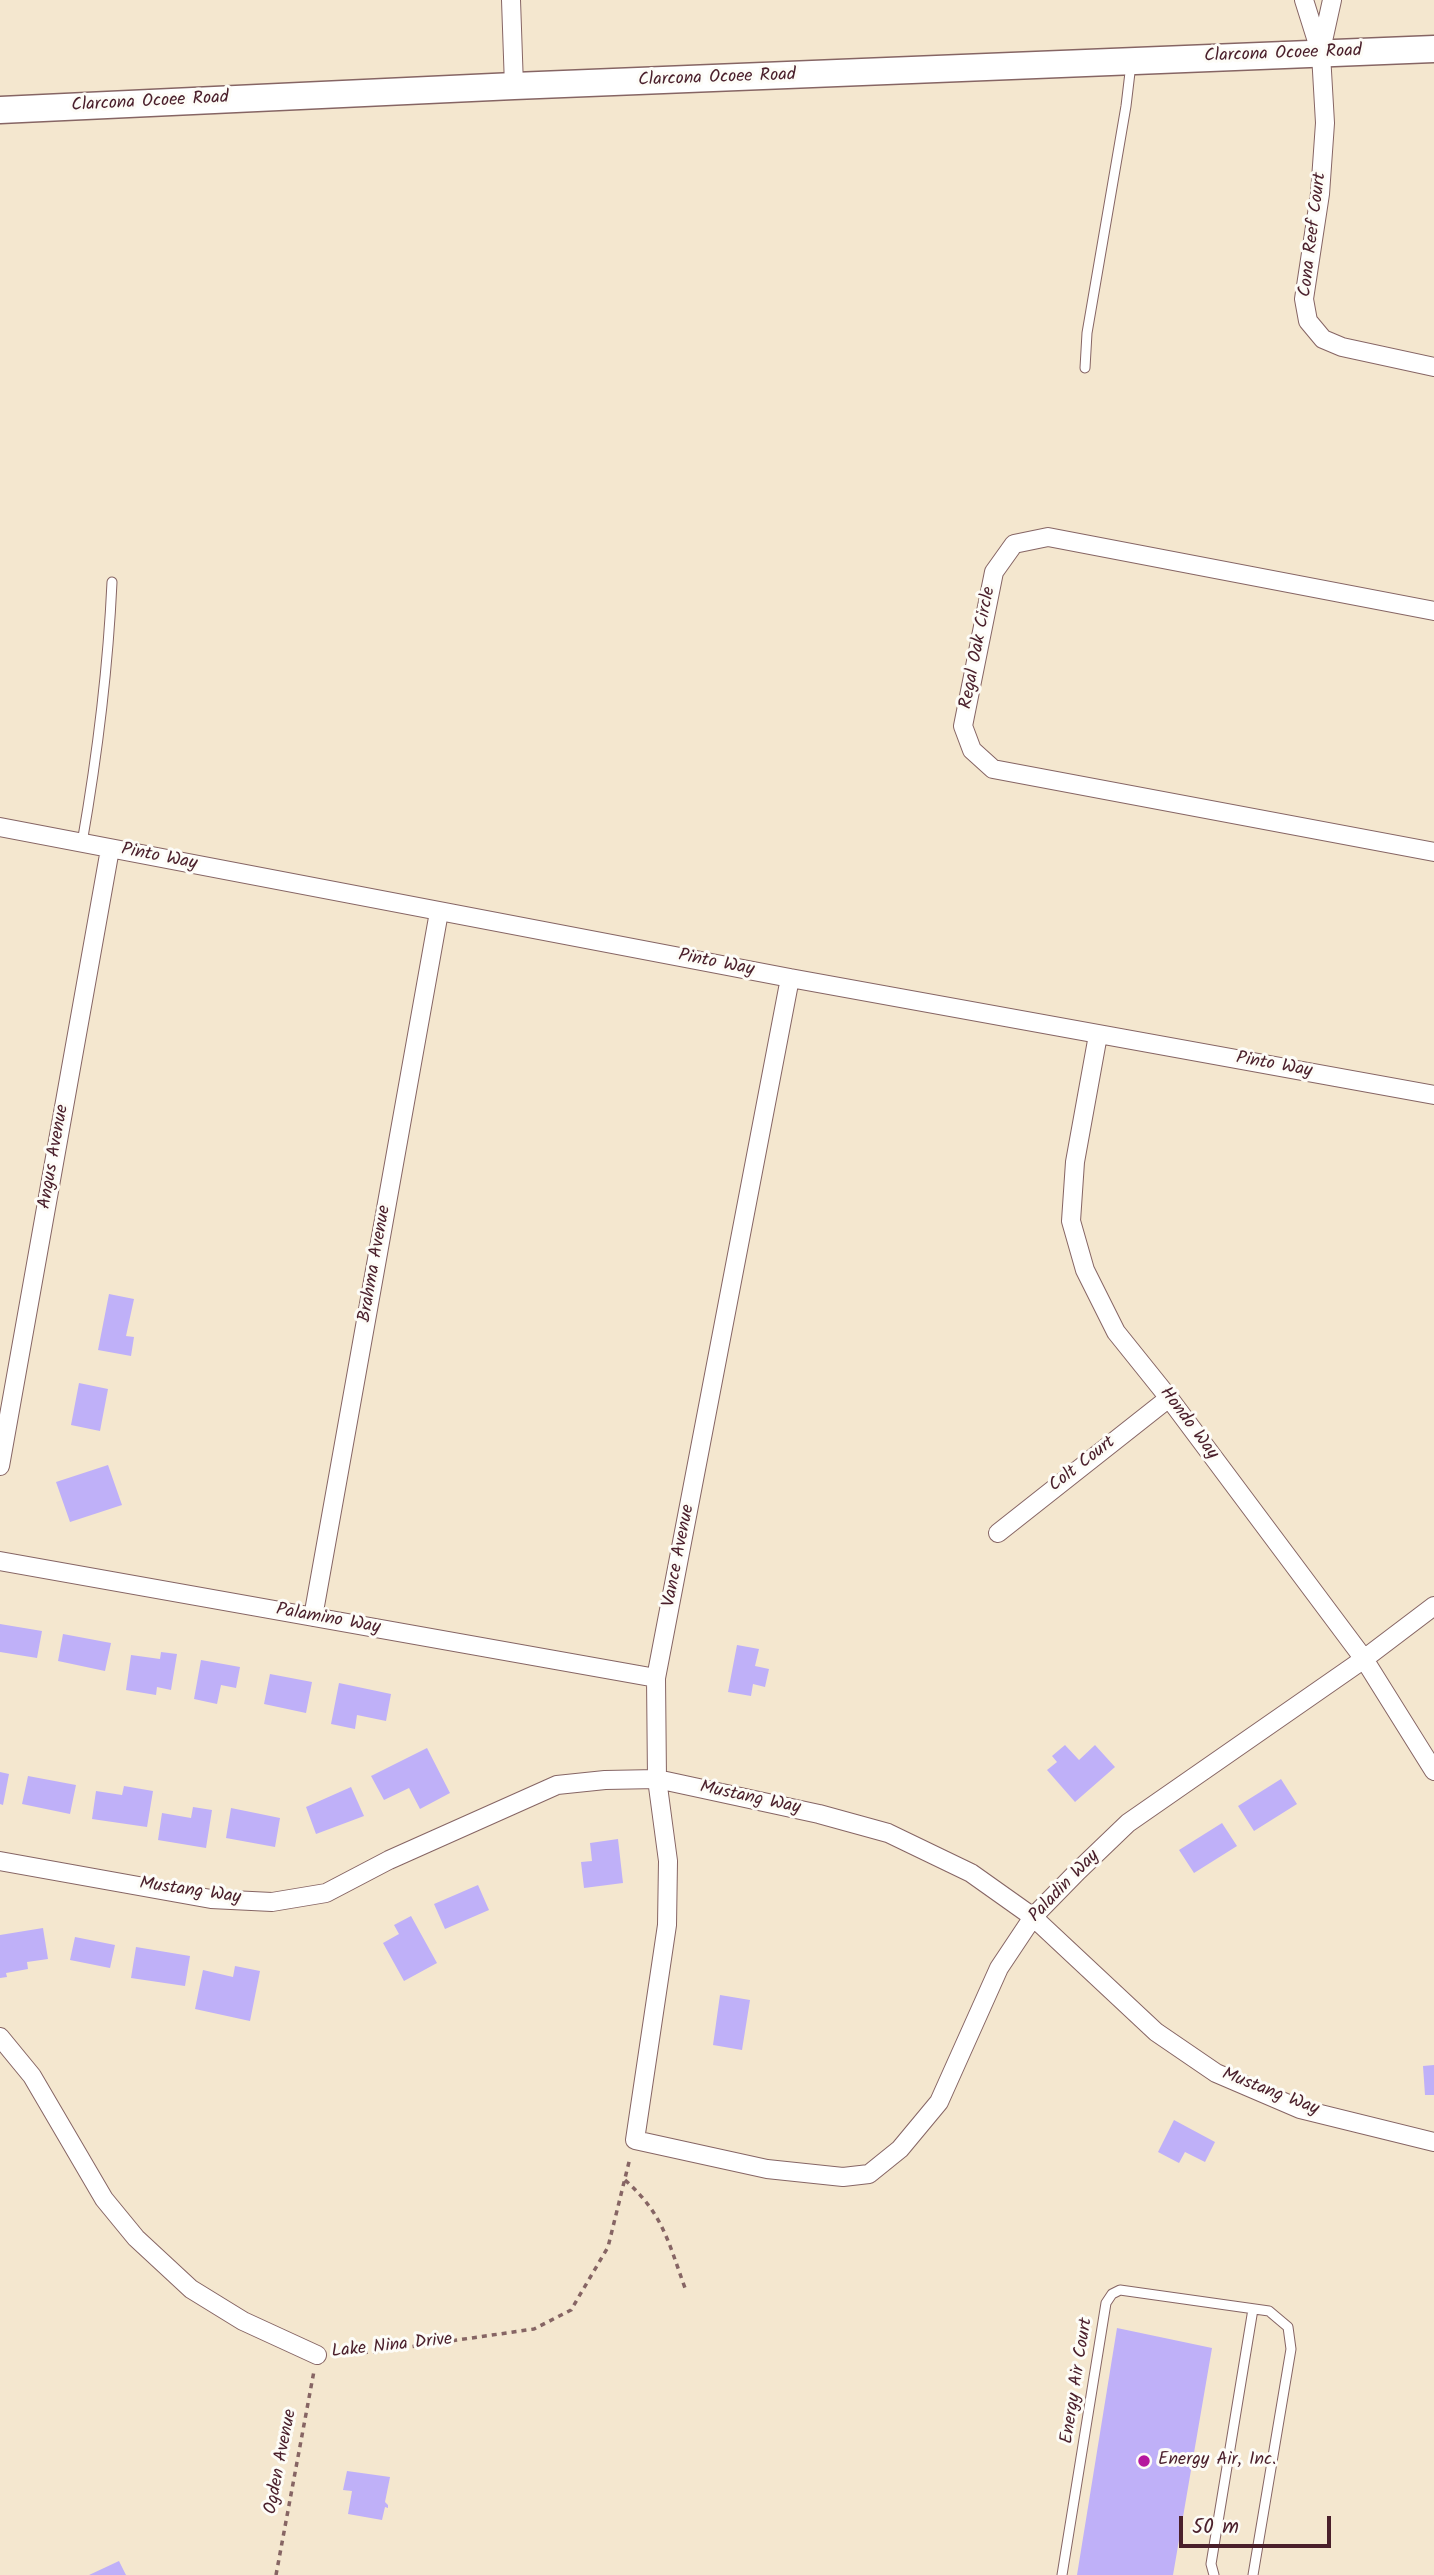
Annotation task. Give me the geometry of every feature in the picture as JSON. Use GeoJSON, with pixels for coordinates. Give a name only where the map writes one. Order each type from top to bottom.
{"type":"FeatureCollection","features":[{"type":"Feature","properties":{"kind":"main road","name":"Clarcona Ocoee Road"},"geometry":{"type":"LineString","coordinates":[[0,110],[514,86],[1434,49]]}},
{"type":"Feature","properties":{"kind":"street"},"geometry":{"type":"LineString","coordinates":[[511,0],[514,86]]}},
{"type":"Feature","properties":{"kind":"street"},"geometry":{"type":"LineString","coordinates":[[1304,0],[1321,54]]}},
{"type":"Feature","properties":{"kind":"street"},"geometry":{"type":"LineString","coordinates":[[1321,54],[1332,0]]}},
{"type":"Feature","properties":{"kind":"street","name":"Cona Reef Court"},"geometry":{"type":"LineString","coordinates":[[1321,54],[1325,123],[1320,194],[1304,299],[1308,321],[1323,339],[1342,347],[1434,367]]}},
{"type":"Feature","properties":{"kind":"street","name":"Regal Oak Circle"},"geometry":{"type":"LineString","coordinates":[[1434,611],[1048,537],[1014,544],[994,572],[963,726],[972,750],[993,769],[1434,852]]}},
{"type":"Feature","properties":{"kind":"street","name":"Pinto Way"},"geometry":{"type":"LineString","coordinates":[[0,827],[790,978],[1434,1095]]}},
{"type":"Feature","properties":{"kind":"street","name":"Angus Avenue"},"geometry":{"type":"LineString","coordinates":[[0,1466],[110,849]]}},
{"type":"Feature","properties":{"kind":"street","name":"Brahma Avenue"},"geometry":{"type":"LineString","coordinates":[[313,1617],[439,912]]}},
{"type":"Feature","properties":{"kind":"street","name":"Vance Avenue"},"geometry":{"type":"LineString","coordinates":[[635,2140],[667,1925],[668,1861],[657,1779],[656,1678],[790,978]]}},
{"type":"Feature","properties":{"kind":"street","name":"Hondo Way"},"geometry":{"type":"LineString","coordinates":[[1098,1035],[1075,1162],[1071,1221],[1085,1270],[1116,1332],[1169,1398],[1364,1659],[1434,1770]]}},
{"type":"Feature","properties":{"kind":"street","name":"Colt Court"},"geometry":{"type":"LineString","coordinates":[[998,1533],[1169,1398]]}},
{"type":"Feature","properties":{"kind":"street","name":"Palamino Way"},"geometry":{"type":"LineString","coordinates":[[0,1561],[656,1678]]}},
{"type":"Feature","properties":{"kind":"street","name":"Paladin Way"},"geometry":{"type":"LineString","coordinates":[[635,2140],[767,2168],[843,2177],[869,2174],[900,2149],[939,2102],[999,1968],[1033,1917],[1128,1823],[1364,1659],[1434,1606]]}},
{"type":"Feature","properties":{"kind":"street","name":"Mustang Way"},"geometry":{"type":"LineString","coordinates":[[0,1861],[211,1899],[272,1902],[326,1893],[389,1860],[557,1785],[605,1780],[657,1779],[819,1814],[888,1833],[971,1873],[1033,1917],[1156,2032],[1216,2073],[1300,2109],[1434,2142]]}},
{"type":"Feature","properties":{"kind":"street","name":"Lake Nina Drive"},"geometry":{"type":"LineString","coordinates":[[0,2037],[32,2076],[104,2199],[136,2238],[191,2289],[243,2321],[317,2355]]}},
{"type":"Feature","properties":{"kind":"lane"},"geometry":{"type":"LineString","coordinates":[[1084,368],[1087,333],[1126,106],[1131,62]]}},
{"type":"Feature","properties":{"kind":"lane"},"geometry":{"type":"LineString","coordinates":[[82,843],[97,753],[112,582]]}},
{"type":"Feature","properties":{"kind":"lane","name":"Energy Air Court"},"geometry":{"type":"LineString","coordinates":[[1062,2575],[1105,2303],[1112,2294],[1120,2290],[1269,2311],[1288,2327],[1291,2349],[1253,2575]]}},
{"type":"Feature","properties":{"kind":"lane"},"geometry":{"type":"LineString","coordinates":[[1214,2575],[1211,2564],[1253,2309]]}},
{"type":"Feature","properties":{"kind":"path","name":"Lake Nina Drive"},"geometry":{"type":"LineString","coordinates":[[317,2355],[374,2353],[534,2329],[571,2310],[608,2247],[635,2140]]}},
{"type":"Feature","properties":{"kind":"path"},"geometry":{"type":"LineString","coordinates":[[625,2180],[644,2197],[667,2235],[685,2288]]}},
{"type":"Feature","properties":{"kind":"path","name":"Ogden Avenue"},"geometry":{"type":"LineString","coordinates":[[275,2575],[317,2355]]}},
{"type":"Feature","properties":{"kind":"building"},"geometry":{"type":"Polygon","coordinates":[[[109,1294],[134,1299],[126,1336],[134,1337],[131,1356],[98,1350],[109,1294]]]}},
{"type":"Feature","properties":{"kind":"building"},"geometry":{"type":"Polygon","coordinates":[[[79,1383],[108,1389],[100,1431],[71,1425],[79,1383]]]}},
{"type":"Feature","properties":{"kind":"building"},"geometry":{"type":"Polygon","coordinates":[[[108,1465],[122,1505],[70,1522],[56,1482],[108,1465]]]}},
{"type":"Feature","properties":{"kind":"building"},"geometry":{"type":"Polygon","coordinates":[[[0,1624],[42,1631],[37,1658],[0,1652],[0,1624]]]}},
{"type":"Feature","properties":{"kind":"building"},"geometry":{"type":"Polygon","coordinates":[[[63,1634],[111,1643],[105,1671],[58,1661],[63,1634]]]}},
{"type":"Feature","properties":{"kind":"building"},"geometry":{"type":"Polygon","coordinates":[[[737,1645],[759,1649],[755,1666],[769,1669],[765,1687],[753,1684],[751,1696],[728,1692],[737,1645]]]}},
{"type":"Feature","properties":{"kind":"building"},"geometry":{"type":"Polygon","coordinates":[[[161,1652],[177,1654],[171,1690],[157,1687],[156,1695],[126,1690],[131,1655],[160,1659],[161,1652]]]}},
{"type":"Feature","properties":{"kind":"building"},"geometry":{"type":"Polygon","coordinates":[[[201,1660],[240,1667],[236,1688],[221,1685],[217,1704],[194,1699],[201,1660]]]}},
{"type":"Feature","properties":{"kind":"building"},"geometry":{"type":"Polygon","coordinates":[[[270,1674],[312,1682],[306,1713],[264,1704],[270,1674]]]}},
{"type":"Feature","properties":{"kind":"building"},"geometry":{"type":"Polygon","coordinates":[[[339,1683],[391,1694],[386,1721],[357,1715],[355,1729],[331,1724],[339,1683]]]}},
{"type":"Feature","properties":{"kind":"building"},"geometry":{"type":"Polygon","coordinates":[[[1065,1745],[1079,1760],[1095,1745],[1115,1767],[1075,1802],[1047,1770],[1057,1762],[1052,1756],[1065,1745]]]}},
{"type":"Feature","properties":{"kind":"building"},"geometry":{"type":"Polygon","coordinates":[[[427,1748],[450,1793],[420,1809],[409,1788],[384,1800],[371,1776],[427,1748]]]}},
{"type":"Feature","properties":{"kind":"building"},"geometry":{"type":"Polygon","coordinates":[[[0,1772],[9,1774],[3,1805],[0,1804],[0,1772]]]}},
{"type":"Feature","properties":{"kind":"building"},"geometry":{"type":"Polygon","coordinates":[[[28,1776],[76,1785],[70,1814],[22,1804],[28,1776]]]}},
{"type":"Feature","properties":{"kind":"building"},"geometry":{"type":"Polygon","coordinates":[[[1281,1779],[1297,1804],[1254,1831],[1238,1806],[1281,1779]]]}},
{"type":"Feature","properties":{"kind":"building"},"geometry":{"type":"Polygon","coordinates":[[[124,1786],[153,1791],[147,1827],[92,1819],[96,1791],[122,1795],[124,1786]]]}},
{"type":"Feature","properties":{"kind":"building"},"geometry":{"type":"Polygon","coordinates":[[[351,1787],[364,1816],[316,1834],[306,1807],[351,1787]]]}},
{"type":"Feature","properties":{"kind":"building"},"geometry":{"type":"Polygon","coordinates":[[[193,1807],[212,1810],[206,1848],[158,1840],[162,1813],[191,1818],[193,1807]]]}},
{"type":"Feature","properties":{"kind":"building"},"geometry":{"type":"Polygon","coordinates":[[[231,1808],[280,1818],[275,1847],[226,1838],[231,1808]]]}},
{"type":"Feature","properties":{"kind":"building"},"geometry":{"type":"Polygon","coordinates":[[[1222,1823],[1237,1846],[1194,1873],[1179,1850],[1222,1823]]]}},
{"type":"Feature","properties":{"kind":"building"},"geometry":{"type":"Polygon","coordinates":[[[618,1839],[623,1883],[584,1888],[581,1862],[592,1861],[590,1843],[618,1839]]]}},
{"type":"Feature","properties":{"kind":"building"},"geometry":{"type":"Polygon","coordinates":[[[478,1885],[489,1910],[445,1929],[434,1904],[478,1885]]]}},
{"type":"Feature","properties":{"kind":"building"},"geometry":{"type":"Polygon","coordinates":[[[411,1916],[437,1963],[404,1981],[383,1943],[399,1934],[394,1925],[411,1916]]]}},
{"type":"Feature","properties":{"kind":"building"},"geometry":{"type":"Polygon","coordinates":[[[43,1928],[48,1959],[27,1962],[28,1969],[6,1973],[7,1977],[0,1978],[0,1935],[43,1928]]]}},
{"type":"Feature","properties":{"kind":"building"},"geometry":{"type":"Polygon","coordinates":[[[75,1937],[115,1945],[110,1968],[70,1960],[75,1937]]]}},
{"type":"Feature","properties":{"kind":"building"},"geometry":{"type":"Polygon","coordinates":[[[136,1947],[190,1956],[185,1986],[131,1978],[136,1947]]]}},
{"type":"Feature","properties":{"kind":"building"},"geometry":{"type":"Polygon","coordinates":[[[235,1966],[260,1971],[250,2021],[195,2009],[203,1970],[233,1977],[235,1966]]]}},
{"type":"Feature","properties":{"kind":"building"},"geometry":{"type":"Polygon","coordinates":[[[720,1995],[750,2000],[742,2050],[713,2045],[720,1995]]]}},
{"type":"Feature","properties":{"kind":"building"},"geometry":{"type":"Polygon","coordinates":[[[1434,2065],[1434,2095],[1425,2095],[1423,2066],[1434,2065]]]}},
{"type":"Feature","properties":{"kind":"building"},"geometry":{"type":"Polygon","coordinates":[[[1174,2120],[1215,2142],[1205,2162],[1185,2152],[1179,2163],[1158,2152],[1174,2120]]]}},
{"type":"Feature","properties":{"kind":"building","name":"Energy Air, Inc."},"geometry":{"type":"Polygon","coordinates":[[[1117,2328],[1212,2348],[1173,2575],[1077,2575],[1117,2328]]]}},
{"type":"Feature","properties":{"kind":"building"},"geometry":{"type":"Polygon","coordinates":[[[347,2471],[390,2477],[385,2502],[388,2508],[385,2507],[382,2520],[348,2514],[352,2491],[343,2490],[347,2471]]]}},
{"type":"Feature","properties":{"kind":"building"},"geometry":{"type":"Polygon","coordinates":[[[119,2561],[126,2575],[89,2575],[119,2561]]]}},
{"type":"Feature","properties":{"kind":"place","name":"Energy Air, Inc."},"geometry":{"type":"Point","coordinates":[1144,2461]}}]}
